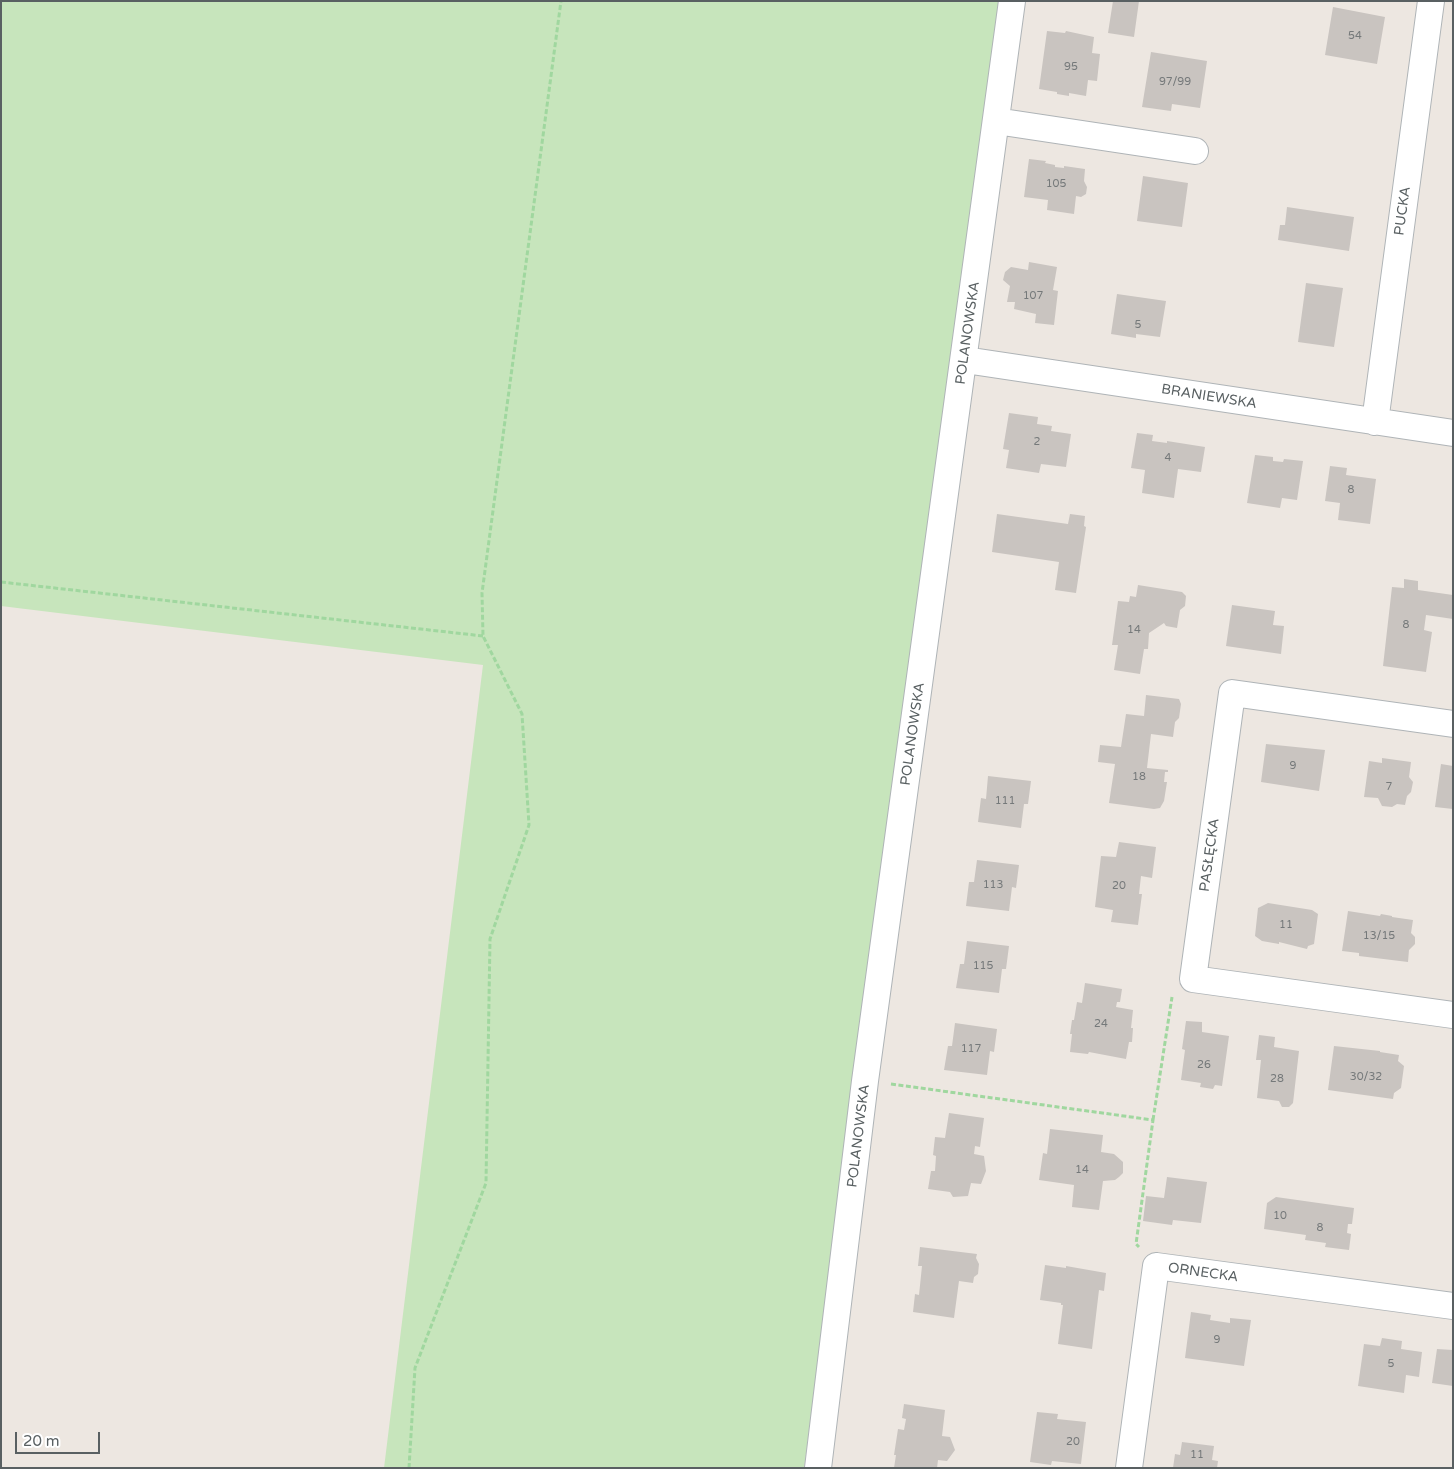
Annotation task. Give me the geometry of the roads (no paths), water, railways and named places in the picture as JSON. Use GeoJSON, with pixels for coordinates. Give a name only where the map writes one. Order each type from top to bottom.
{"type":"FeatureCollection","features":[{"type":"Feature","properties":{"kind":"street","name":"POLANOWSKA"},"geometry":{"type":"LineString","coordinates":[[818,1468],[865,1081],[1012,1]]}},
{"type":"Feature","properties":{"kind":"street","name":"PUCKA"},"geometry":{"type":"LineString","coordinates":[[1375,422],[1430,1]]}},
{"type":"Feature","properties":{"kind":"street"},"geometry":{"type":"LineString","coordinates":[[996,122],[1195,150]]}},
{"type":"Feature","properties":{"kind":"street","name":"BRANIEWSKA"},"geometry":{"type":"LineString","coordinates":[[964,360],[1453,433]]}},
{"type":"Feature","properties":{"kind":"street","name":"PASŁĘCKA"},"geometry":{"type":"LineString","coordinates":[[1453,724],[1232,693],[1193,979],[1453,1015]]}},
{"type":"Feature","properties":{"kind":"street","name":"ORNECKA"},"geometry":{"type":"LineString","coordinates":[[1129,1468],[1156,1266],[1453,1306]]}}]}
